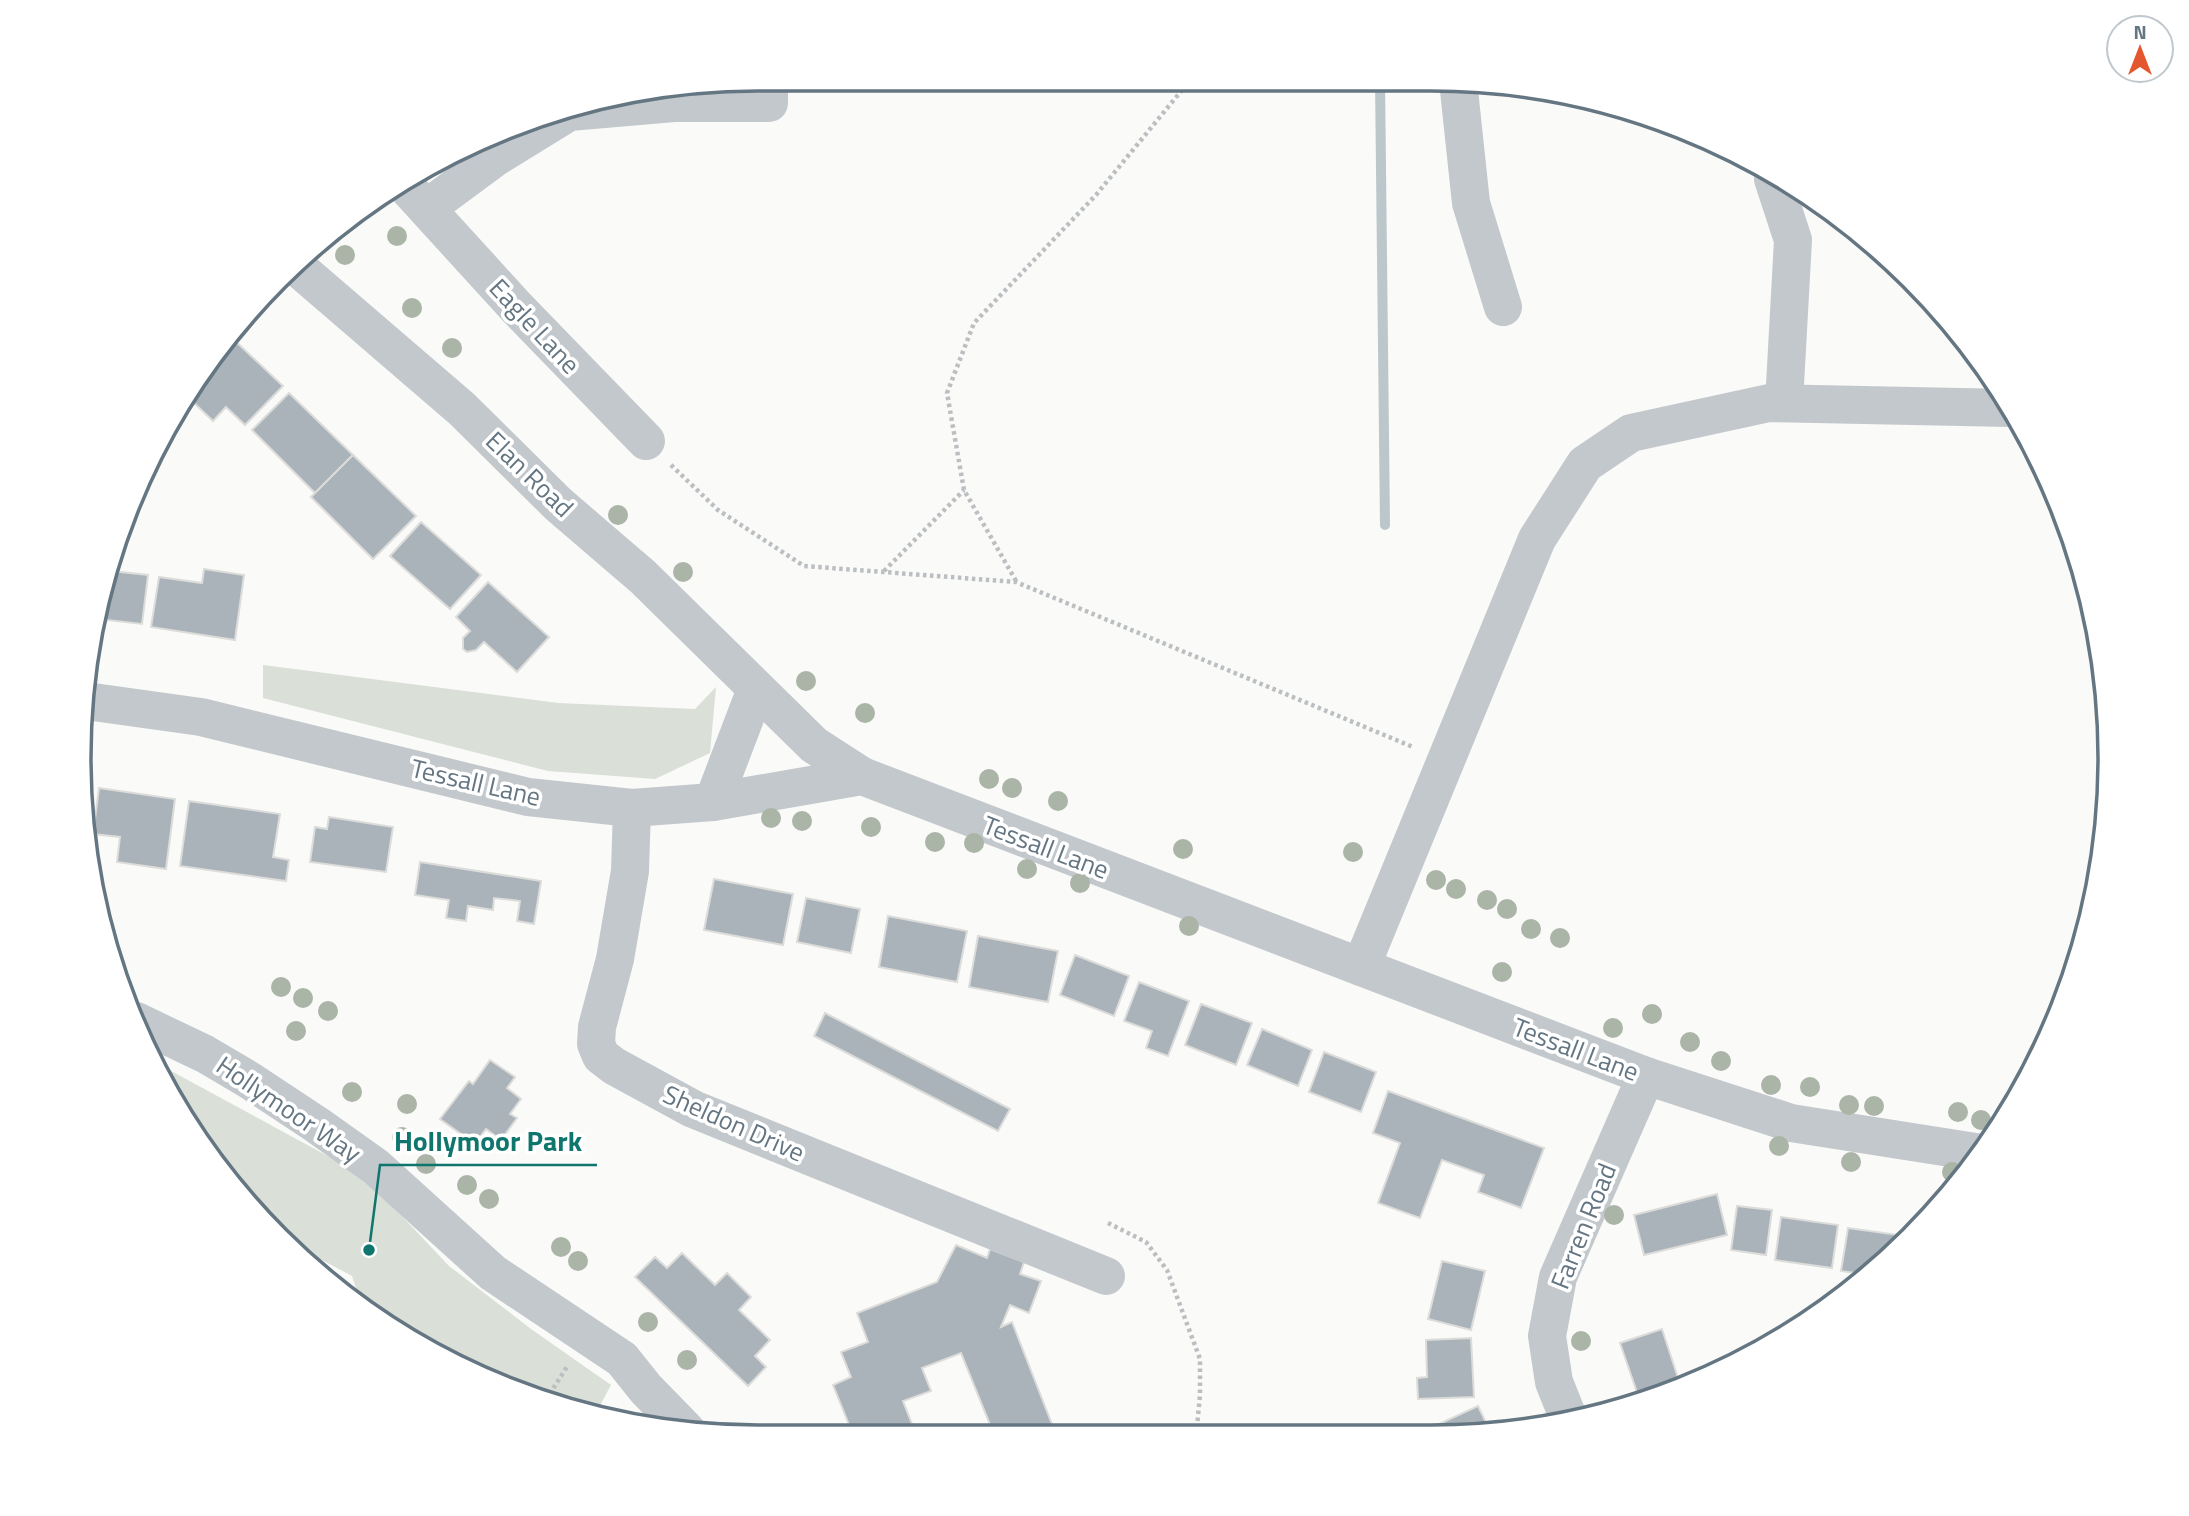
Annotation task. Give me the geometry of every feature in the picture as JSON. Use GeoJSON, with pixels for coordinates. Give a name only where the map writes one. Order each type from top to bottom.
{"type":"FeatureCollection","features":[{"type":"Feature","properties":{"kind":"street"},"geometry":{"type":"LineString","coordinates":[[608,109],[769,91]]}},
{"type":"Feature","properties":{"kind":"street"},"geometry":{"type":"LineString","coordinates":[[1459,92],[1471,203],[1503,307]]}},
{"type":"Feature","properties":{"kind":"street"},"geometry":{"type":"LineString","coordinates":[[415,195],[496,157],[548,125]]}},
{"type":"Feature","properties":{"kind":"street"},"geometry":{"type":"LineString","coordinates":[[1775,187],[1793,240],[1784,403]]}},
{"type":"Feature","properties":{"kind":"street","name":"Eagle Lane"},"geometry":{"type":"LineString","coordinates":[[415,195],[517,308],[646,441]]}},
{"type":"Feature","properties":{"kind":"street","name":"Elan Road"},"geometry":{"type":"LineString","coordinates":[[302,271],[462,409],[558,503],[643,577],[814,745],[862,776]]}},
{"type":"Feature","properties":{"kind":"street"},"geometry":{"type":"LineString","coordinates":[[1361,967],[1537,539],[1585,464],[1631,433],[1769,403],[1999,408]]}},
{"type":"Feature","properties":{"kind":"street"},"geometry":{"type":"LineString","coordinates":[[713,802],[756,689]]}},
{"type":"Feature","properties":{"kind":"street","name":"Tessall Lane"},"geometry":{"type":"LineString","coordinates":[[93,702],[201,717],[528,797],[632,808],[713,802],[862,776],[1646,1076],[1791,1123],[1970,1151]]}},
{"type":"Feature","properties":{"kind":"street","name":"Sheldon Drive"},"geometry":{"type":"LineString","coordinates":[[632,808],[630,871],[615,959],[597,1027],[596,1044],[601,1056],[614,1066],[693,1109],[1106,1276]]}},
{"type":"Feature","properties":{"kind":"street","name":"Hollymoor Way"},"geometry":{"type":"LineString","coordinates":[[148,1027],[205,1054],[249,1080],[376,1167],[493,1273],[537,1305],[590,1336],[622,1359],[676,1420]]}},
{"type":"Feature","properties":{"kind":"street","name":"Farren Road"},"geometry":{"type":"LineString","coordinates":[[1566,1411],[1554,1382],[1547,1336],[1558,1277],[1646,1076]]}},
{"type":"Feature","properties":{"kind":"path"},"geometry":{"type":"LineString","coordinates":[[1016,582],[964,490],[947,393],[974,323],[1096,195],[1181,91]]}},
{"type":"Feature","properties":{"kind":"path"},"geometry":{"type":"LineString","coordinates":[[646,441],[718,510],[804,566],[1016,582],[1446,761]]}},
{"type":"Feature","properties":{"kind":"path"},"geometry":{"type":"LineString","coordinates":[[883,572],[964,490]]}},
{"type":"Feature","properties":{"kind":"path"},"geometry":{"type":"LineString","coordinates":[[1108,1223],[1146,1242],[1167,1270],[1200,1359],[1197,1425]]}},
{"type":"Feature","properties":{"kind":"shaded area"},"geometry":{"type":"Polygon","coordinates":[[[263,665],[558,703],[695,709],[716,687],[710,753],[655,779],[548,771],[263,698],[263,665]]]}},
{"type":"Feature","properties":{"kind":"shaded area"},"geometry":{"type":"Polygon","coordinates":[[[169,1070],[335,1160],[382,1195],[449,1266],[531,1329],[611,1385],[600,1406],[544,1390],[503,1374],[424,1336],[387,1313],[357,1290],[352,1276],[315,1256],[257,1198],[203,1129],[169,1070]]]}},
{"type":"Feature","properties":{"kind":"building"},"geometry":{"type":"Polygon","coordinates":[[[237,342],[283,386],[245,425],[226,407],[213,421],[193,402],[237,342]]]}},
{"type":"Feature","properties":{"kind":"building"},"geometry":{"type":"Polygon","coordinates":[[[289,393],[353,455],[315,493],[252,430],[289,393]]]}},
{"type":"Feature","properties":{"kind":"building"},"geometry":{"type":"Polygon","coordinates":[[[353,455],[416,516],[373,559],[311,497],[353,455]]]}},
{"type":"Feature","properties":{"kind":"building"},"geometry":{"type":"Polygon","coordinates":[[[421,522],[481,575],[450,609],[390,556],[421,522]]]}},
{"type":"Feature","properties":{"kind":"building"},"geometry":{"type":"Polygon","coordinates":[[[204,569],[244,575],[235,640],[151,627],[159,577],[202,583],[204,569]]]}},
{"type":"Feature","properties":{"kind":"building"},"geometry":{"type":"Polygon","coordinates":[[[118,572],[148,575],[142,624],[106,620],[118,572]]]}},
{"type":"Feature","properties":{"kind":"building"},"geometry":{"type":"Polygon","coordinates":[[[488,582],[549,637],[517,672],[484,642],[476,650],[467,652],[463,649],[463,638],[470,631],[456,617],[488,582]]]}},
{"type":"Feature","properties":{"kind":"building"},"geometry":{"type":"Polygon","coordinates":[[[99,788],[175,799],[166,869],[117,862],[120,837],[96,834],[94,823],[99,788]]]}},
{"type":"Feature","properties":{"kind":"building"},"geometry":{"type":"Polygon","coordinates":[[[189,801],[280,814],[273,857],[289,860],[286,881],[180,866],[189,801]]]}},
{"type":"Feature","properties":{"kind":"building"},"geometry":{"type":"Polygon","coordinates":[[[329,817],[393,827],[386,872],[310,862],[315,827],[327,829],[329,817]]]}},
{"type":"Feature","properties":{"kind":"building"},"geometry":{"type":"Polygon","coordinates":[[[420,862],[541,881],[534,924],[517,921],[520,901],[494,898],[493,910],[468,906],[466,921],[446,918],[449,900],[415,895],[420,862]]]}},
{"type":"Feature","properties":{"kind":"building"},"geometry":{"type":"Polygon","coordinates":[[[714,879],[793,894],[783,945],[704,930],[714,879]]]}},
{"type":"Feature","properties":{"kind":"building"},"geometry":{"type":"Polygon","coordinates":[[[806,898],[860,909],[851,953],[797,942],[806,898]]]}},
{"type":"Feature","properties":{"kind":"building"},"geometry":{"type":"Polygon","coordinates":[[[888,916],[967,931],[957,982],[879,967],[888,916]]]}},
{"type":"Feature","properties":{"kind":"building"},"geometry":{"type":"Polygon","coordinates":[[[978,936],[1058,951],[1048,1002],[969,987],[978,936]]]}},
{"type":"Feature","properties":{"kind":"building"},"geometry":{"type":"Polygon","coordinates":[[[1075,955],[1129,976],[1114,1016],[1060,995],[1075,955]]]}},
{"type":"Feature","properties":{"kind":"building"},"geometry":{"type":"Polygon","coordinates":[[[1139,982],[1189,1001],[1168,1056],[1146,1048],[1152,1031],[1124,1021],[1139,982]]]}},
{"type":"Feature","properties":{"kind":"building"},"geometry":{"type":"Polygon","coordinates":[[[1201,1004],[1252,1023],[1236,1065],[1185,1045],[1201,1004]]]}},
{"type":"Feature","properties":{"kind":"building"},"geometry":{"type":"Polygon","coordinates":[[[825,1013],[1010,1109],[998,1131],[814,1036],[825,1013]]]}},
{"type":"Feature","properties":{"kind":"building"},"geometry":{"type":"Polygon","coordinates":[[[1262,1029],[1312,1050],[1298,1086],[1247,1065],[1262,1029]]]}},
{"type":"Feature","properties":{"kind":"building"},"geometry":{"type":"Polygon","coordinates":[[[1324,1052],[1376,1072],[1361,1112],[1309,1092],[1324,1052]]]}},
{"type":"Feature","properties":{"kind":"building"},"geometry":{"type":"Polygon","coordinates":[[[490,1060],[515,1077],[507,1088],[521,1099],[510,1114],[517,1118],[501,1140],[486,1129],[475,1144],[440,1119],[469,1081],[473,1084],[490,1060]]]}},
{"type":"Feature","properties":{"kind":"building"},"geometry":{"type":"Polygon","coordinates":[[[1388,1091],[1544,1148],[1521,1208],[1478,1192],[1484,1175],[1442,1160],[1420,1218],[1378,1203],[1400,1143],[1373,1133],[1388,1091]]]}},
{"type":"Feature","properties":{"kind":"building"},"geometry":{"type":"Polygon","coordinates":[[[1717,1194],[1727,1235],[1644,1255],[1634,1215],[1717,1194]]]}},
{"type":"Feature","properties":{"kind":"building"},"geometry":{"type":"Polygon","coordinates":[[[1737,1206],[1772,1210],[1766,1255],[1731,1250],[1737,1206]]]}},
{"type":"Feature","properties":{"kind":"building"},"geometry":{"type":"Polygon","coordinates":[[[1781,1217],[1838,1225],[1832,1268],[1775,1260],[1781,1217]]]}},
{"type":"Feature","properties":{"kind":"building"},"geometry":{"type":"Polygon","coordinates":[[[1848,1228],[1898,1235],[1854,1273],[1841,1271],[1848,1228]]]}},
{"type":"Feature","properties":{"kind":"building"},"geometry":{"type":"Polygon","coordinates":[[[956,1245],[987,1258],[990,1249],[1024,1262],[1020,1274],[1041,1281],[1029,1313],[1010,1305],[1001,1327],[1012,1322],[1052,1425],[990,1425],[961,1353],[922,1368],[931,1391],[903,1401],[912,1425],[849,1425],[833,1385],[851,1377],[841,1352],[868,1342],[857,1313],[937,1282],[956,1245]]]}},
{"type":"Feature","properties":{"kind":"building"},"geometry":{"type":"Polygon","coordinates":[[[682,1253],[715,1285],[727,1273],[751,1297],[739,1310],[770,1340],[755,1356],[766,1367],[748,1386],[635,1277],[655,1257],[667,1268],[682,1253]]]}},
{"type":"Feature","properties":{"kind":"building"},"geometry":{"type":"Polygon","coordinates":[[[1442,1261],[1485,1271],[1471,1330],[1428,1319],[1442,1261]]]}},
{"type":"Feature","properties":{"kind":"building"},"geometry":{"type":"Polygon","coordinates":[[[1662,1329],[1678,1377],[1637,1392],[1620,1343],[1662,1329]]]}},
{"type":"Feature","properties":{"kind":"building"},"geometry":{"type":"Polygon","coordinates":[[[1471,1338],[1474,1397],[1418,1399],[1417,1378],[1427,1377],[1426,1340],[1471,1338]]]}},
{"type":"Feature","properties":{"kind":"building"},"geometry":{"type":"Polygon","coordinates":[[[1478,1406],[1486,1423],[1475,1424],[1439,1424],[1478,1406]]]}},
{"type":"Feature","properties":{"kind":"waterway"},"geometry":{"type":"LineString","coordinates":[[1380,91],[1385,525]]}},
{"type":"Feature","properties":{"kind":"place","name":"Hollymoor Park"},"geometry":{"type":"Point","coordinates":[369,1250]}}]}
